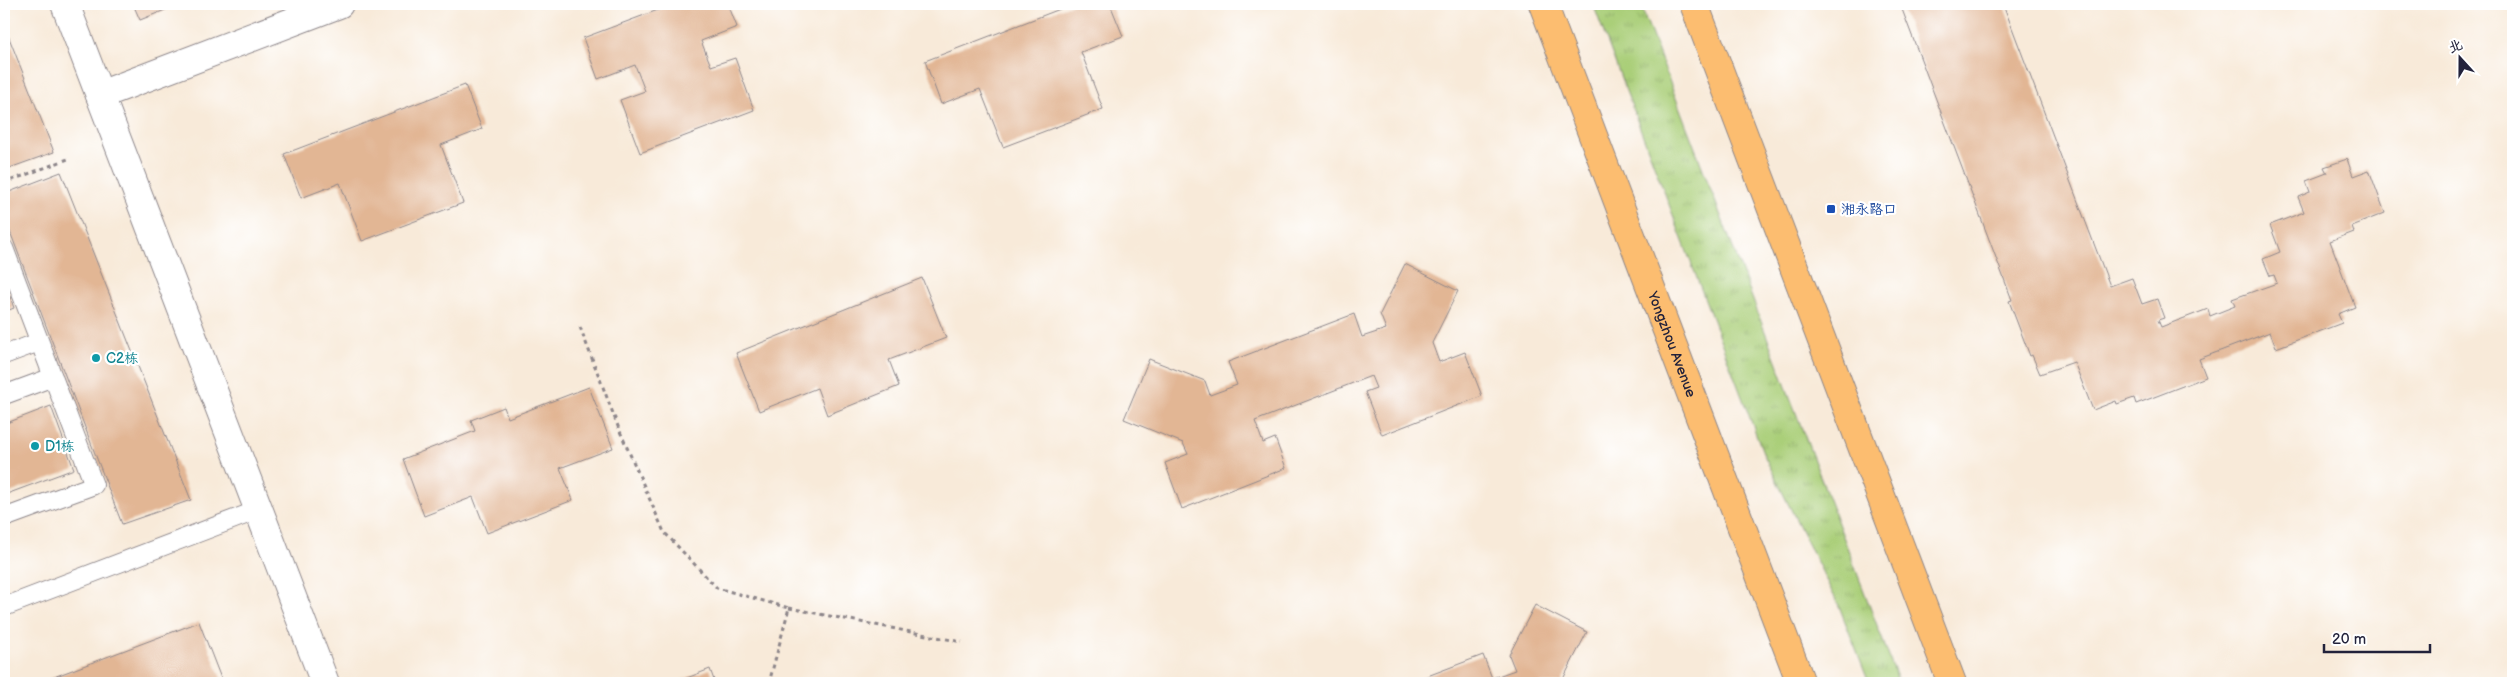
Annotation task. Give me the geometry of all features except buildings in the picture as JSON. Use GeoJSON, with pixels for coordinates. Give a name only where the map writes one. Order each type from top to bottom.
{"type":"FeatureCollection","features":[{"type":"Feature","properties":{"kind":"main road","name":"Yongzhou Avenue"},"geometry":{"type":"LineString","coordinates":[[1543,4],[1801,683]]}},
{"type":"Feature","properties":{"kind":"main road"},"geometry":{"type":"LineString","coordinates":[[1694,4],[1952,683]]}},
{"type":"Feature","properties":{"kind":"street"},"geometry":{"type":"LineString","coordinates":[[65,4],[325,683]]}},
{"type":"Feature","properties":{"kind":"street"},"geometry":{"type":"LineString","coordinates":[[100,96],[339,4]]}},
{"type":"Feature","properties":{"kind":"lane"},"geometry":{"type":"LineString","coordinates":[[4,248],[94,485],[4,518]]}},
{"type":"Feature","properties":{"kind":"lane"},"geometry":{"type":"LineString","coordinates":[[4,355],[39,342]]}},
{"type":"Feature","properties":{"kind":"lane"},"geometry":{"type":"LineString","coordinates":[[4,396],[53,377]]}},
{"type":"Feature","properties":{"kind":"lane"},"geometry":{"type":"LineString","coordinates":[[4,607],[258,510]]}},
{"type":"Feature","properties":{"kind":"path"},"geometry":{"type":"LineString","coordinates":[[4,183],[68,160]]}},
{"type":"Feature","properties":{"kind":"path"},"geometry":{"type":"LineString","coordinates":[[580,327],[619,429],[664,532],[717,588],[789,608],[962,642]]}},
{"type":"Feature","properties":{"kind":"path"},"geometry":{"type":"LineString","coordinates":[[769,683],[789,608]]}},
{"type":"Feature","properties":{"kind":"green space"},"geometry":{"type":"Polygon","coordinates":[[[1593,4],[1640,4],[1899,683],[1869,683],[1839,606],[1764,455],[1593,4]]]}},
{"type":"Feature","properties":{"kind":"place","name":"湘永路口"},"geometry":{"type":"Point","coordinates":[1831,209]}},
{"type":"Feature","properties":{"kind":"place","name":"C2栋"},"geometry":{"type":"Point","coordinates":[96,358]}},
{"type":"Feature","properties":{"kind":"place","name":"D1栋"},"geometry":{"type":"Point","coordinates":[35,446]}}]}
